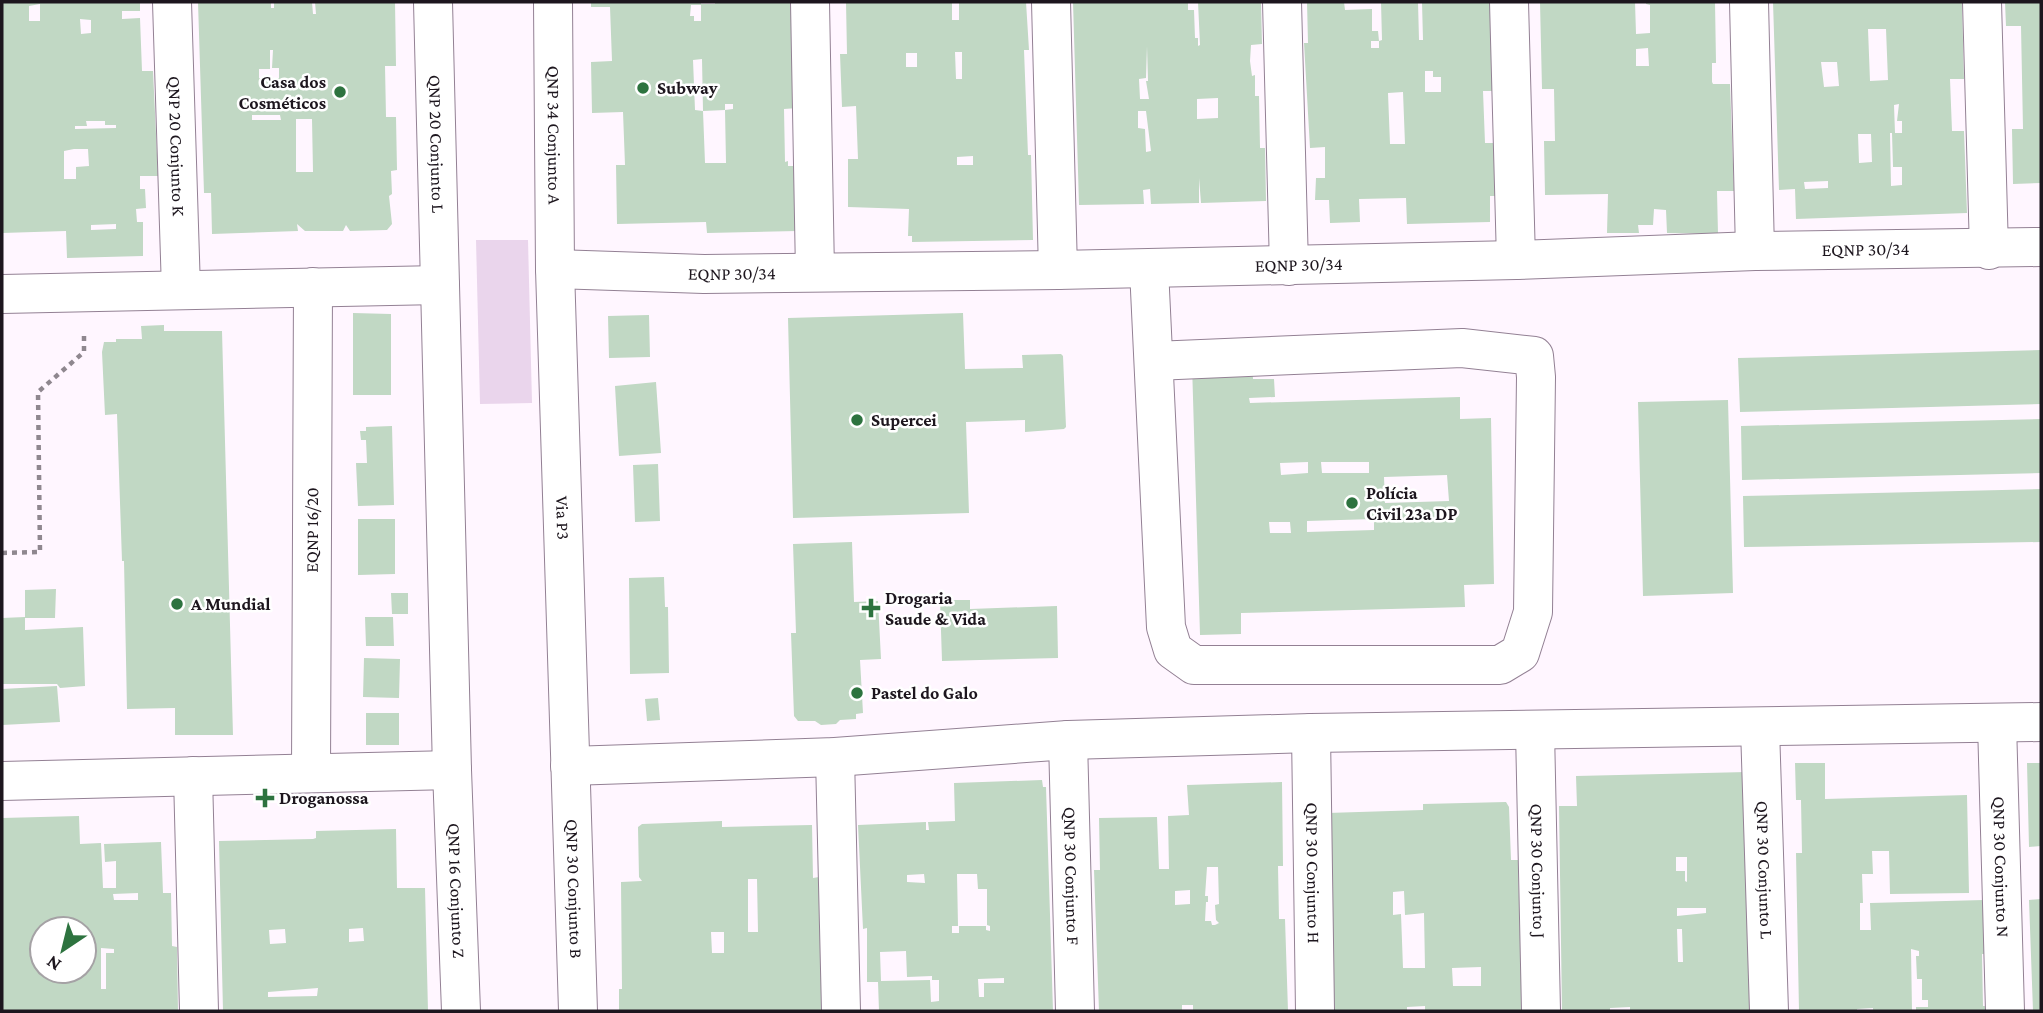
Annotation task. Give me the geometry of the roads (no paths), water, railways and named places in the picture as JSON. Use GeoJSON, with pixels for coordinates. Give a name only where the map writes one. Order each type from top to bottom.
{"type":"FeatureCollection","features":[{"type":"Feature","properties":{"kind":"street","name":"QNP 20 Conjunto K"},"geometry":{"type":"LineString","coordinates":[[172,2],[181,290]]}},
{"type":"Feature","properties":{"kind":"street","name":"QNP 20 Conjunto L"},"geometry":{"type":"LineString","coordinates":[[433,2],[440,285]]}},
{"type":"Feature","properties":{"kind":"street","name":"QNP 34 Conjunto A"},"geometry":{"type":"LineString","coordinates":[[553,2],[555,269]]}},
{"type":"Feature","properties":{"kind":"street"},"geometry":{"type":"LineString","coordinates":[[810,2],[816,272]]}},
{"type":"Feature","properties":{"kind":"street"},"geometry":{"type":"LineString","coordinates":[[1051,2],[1058,270]]}},
{"type":"Feature","properties":{"kind":"street"},"geometry":{"type":"LineString","coordinates":[[1282,2],[1289,266]]}},
{"type":"Feature","properties":{"kind":"street"},"geometry":{"type":"LineString","coordinates":[[1509,2],[1516,260]]}},
{"type":"Feature","properties":{"kind":"street"},"geometry":{"type":"LineString","coordinates":[[1749,2],[1755,251]]}},
{"type":"Feature","properties":{"kind":"street"},"geometry":{"type":"LineString","coordinates":[[1982,2],[1989,250]]}},
{"type":"Feature","properties":{"kind":"street","name":"EQNP 30/34"},"geometry":{"type":"LineString","coordinates":[[555,269],[704,274],[1150,269],[1755,251],[1989,250],[2041,247]]}},
{"type":"Feature","properties":{"kind":"street","name":"Via P3"},"geometry":{"type":"LineString","coordinates":[[555,269],[570,766]]}},
{"type":"Feature","properties":{"kind":"street"},"geometry":{"type":"LineString","coordinates":[[1150,269],[1154,360],[1166,627],[1173,650],[1194,666],[1500,665],[1520,653],[1533,612],[1534,356],[1462,348],[1154,360]]}},
{"type":"Feature","properties":{"kind":"street"},"geometry":{"type":"LineString","coordinates":[[2,294],[440,285],[452,769],[2,781]]}},
{"type":"Feature","properties":{"kind":"street","name":"EQNP 16/20"},"geometry":{"type":"LineString","coordinates":[[311,772],[313,287]]}},
{"type":"Feature","properties":{"kind":"street"},"geometry":{"type":"LineString","coordinates":[[570,766],[835,757],[1068,740],[1311,733],[2041,722]]}},
{"type":"Feature","properties":{"kind":"street","name":"QNP 30 Conjunto N"},"geometry":{"type":"LineString","coordinates":[[1997,723],[2005,1011]]}},
{"type":"Feature","properties":{"kind":"street","name":"QNP 30 Conjunto L"},"geometry":{"type":"LineString","coordinates":[[1760,728],[1769,1011]]}},
{"type":"Feature","properties":{"kind":"street","name":"QNP 30 Conjunto J"},"geometry":{"type":"LineString","coordinates":[[1535,731],[1541,1011]]}},
{"type":"Feature","properties":{"kind":"street","name":"QNP 30 Conjunto H"},"geometry":{"type":"LineString","coordinates":[[1311,733],[1315,1011]]}},
{"type":"Feature","properties":{"kind":"street","name":"QNP 30 Conjunto F"},"geometry":{"type":"LineString","coordinates":[[1068,740],[1075,1011]]}},
{"type":"Feature","properties":{"kind":"street"},"geometry":{"type":"LineString","coordinates":[[835,757],[841,1011]]}},
{"type":"Feature","properties":{"kind":"street","name":"QNP 30 Conjunto B"},"geometry":{"type":"LineString","coordinates":[[570,766],[579,1011]]}},
{"type":"Feature","properties":{"kind":"street","name":"QNP 16 Conjunto Z"},"geometry":{"type":"LineString","coordinates":[[452,769],[461,1011]]}},
{"type":"Feature","properties":{"kind":"street"},"geometry":{"type":"LineString","coordinates":[[193,776],[199,1011]]}},
{"type":"Feature","properties":{"kind":"place","name":"Subway"},"geometry":{"type":"Point","coordinates":[643,88]}},
{"type":"Feature","properties":{"kind":"place","name":"Casa dos Cosméticos"},"geometry":{"type":"Point","coordinates":[340,92]}},
{"type":"Feature","properties":{"kind":"place","name":"Supercei"},"geometry":{"type":"Point","coordinates":[857,420]}},
{"type":"Feature","properties":{"kind":"place","name":"Polícia Civil 23a DP"},"geometry":{"type":"Point","coordinates":[1352,503]}},
{"type":"Feature","properties":{"kind":"place","name":"A Mundial"},"geometry":{"type":"Point","coordinates":[177,604]}},
{"type":"Feature","properties":{"kind":"place","name":"Drogaria Saude & Vida"},"geometry":{"type":"Point","coordinates":[871,608]}},
{"type":"Feature","properties":{"kind":"place","name":"Pastel do Galo"},"geometry":{"type":"Point","coordinates":[857,693]}},
{"type":"Feature","properties":{"kind":"place","name":"Droganossa"},"geometry":{"type":"Point","coordinates":[265,798]}}]}
